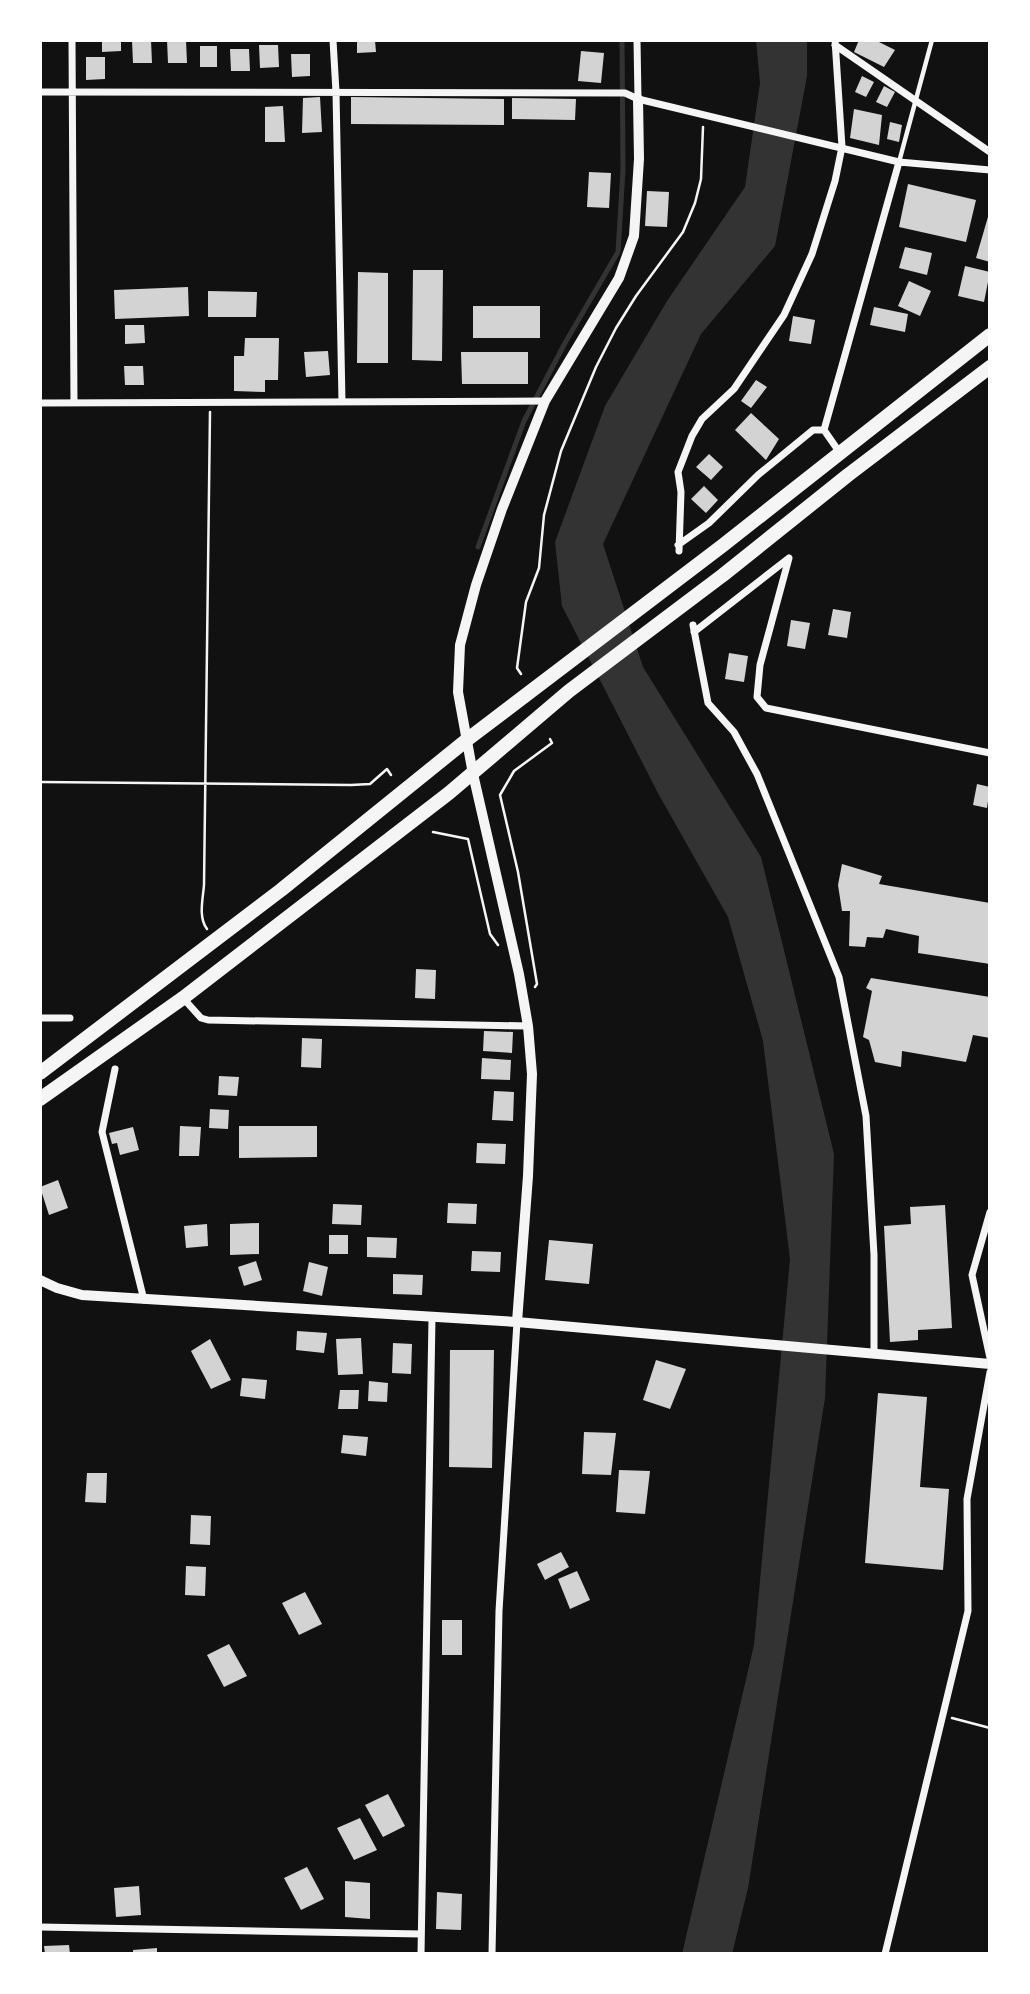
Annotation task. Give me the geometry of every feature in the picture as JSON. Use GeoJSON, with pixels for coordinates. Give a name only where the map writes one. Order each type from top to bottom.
{"type":"FeatureCollection","features":[{"type":"Feature","properties":{"kind":"highway"},"geometry":{"type":"LineString","coordinates":[[40,1073],[215,940],[468,739],[990,335]]}},
{"type":"Feature","properties":{"kind":"highway"},"geometry":{"type":"LineString","coordinates":[[40,1099],[183,998],[474,774],[569,691],[990,367]]}},
{"type":"Feature","properties":{"kind":"street"},"geometry":{"type":"LineString","coordinates":[[72,40],[74,403]]}},
{"type":"Feature","properties":{"kind":"street"},"geometry":{"type":"LineString","coordinates":[[333,40],[342,402]]}},
{"type":"Feature","properties":{"kind":"street"},"geometry":{"type":"LineString","coordinates":[[492,1954],[499,1611],[532,1074],[525,1005],[458,692],[460,645],[476,585],[542,401],[619,278],[634,236],[639,159],[638,40]]}},
{"type":"Feature","properties":{"kind":"street"},"geometry":{"type":"LineString","coordinates":[[835,43],[990,152]]}},
{"type":"Feature","properties":{"kind":"street"},"geometry":{"type":"LineString","coordinates":[[824,430],[813,430],[758,475],[679,548],[681,492],[678,472],[692,436],[702,419],[734,389],[784,315],[812,254],[835,181],[842,147],[835,43]]}},
{"type":"Feature","properties":{"kind":"street"},"geometry":{"type":"LineString","coordinates":[[40,92],[625,93],[638,99],[899,162],[990,170]]}},
{"type":"Feature","properties":{"kind":"street"},"geometry":{"type":"LineString","coordinates":[[824,430],[899,162]]}},
{"type":"Feature","properties":{"kind":"street"},"geometry":{"type":"LineString","coordinates":[[40,403],[542,401]]}},
{"type":"Feature","properties":{"kind":"street"},"geometry":{"type":"LineString","coordinates":[[824,430],[840,453]]}},
{"type":"Feature","properties":{"kind":"street"},"geometry":{"type":"LineString","coordinates":[[869,1352],[874,1255],[866,1116],[839,977],[757,774],[734,732],[708,703],[694,629],[789,558],[760,665],[757,697],[766,708],[990,753]]}},
{"type":"Feature","properties":{"kind":"street"},"geometry":{"type":"LineString","coordinates":[[183,998],[201,1018],[208,1020],[528,1026]]}},
{"type":"Feature","properties":{"kind":"street"},"geometry":{"type":"LineString","coordinates":[[40,1018],[70,1018]]}},
{"type":"Feature","properties":{"kind":"street"},"geometry":{"type":"LineString","coordinates":[[115,1069],[102,1132],[144,1300]]}},
{"type":"Feature","properties":{"kind":"street"},"geometry":{"type":"LineString","coordinates":[[990,1212],[972,1275],[990,1359]]}},
{"type":"Feature","properties":{"kind":"street"},"geometry":{"type":"LineString","coordinates":[[40,1280],[82,1295],[517,1322],[990,1364]]}},
{"type":"Feature","properties":{"kind":"street"},"geometry":{"type":"LineString","coordinates":[[421,1954],[432,1318]]}},
{"type":"Feature","properties":{"kind":"street"},"geometry":{"type":"LineString","coordinates":[[885,1954],[968,1611],[967,1499],[990,1372]]}},
{"type":"Feature","properties":{"kind":"street"},"geometry":{"type":"LineString","coordinates":[[40,1927],[421,1934]]}},
{"type":"Feature","properties":{"kind":"lane"},"geometry":{"type":"LineString","coordinates":[[899,162],[932,40]]}},
{"type":"Feature","properties":{"kind":"path"},"geometry":{"type":"LineString","coordinates":[[521,674],[517,668],[526,602],[539,568],[544,515],[561,451],[596,367],[616,328],[683,232],[701,179],[707,114]]}},
{"type":"Feature","properties":{"kind":"path"},"geometry":{"type":"LineString","coordinates":[[211,402],[202,913],[203,924],[215,940]]}},
{"type":"Feature","properties":{"kind":"path"},"geometry":{"type":"LineString","coordinates":[[525,1005],[537,984],[520,883],[500,795],[514,771],[552,743],[550,739]]}},
{"type":"Feature","properties":{"kind":"path"},"geometry":{"type":"LineString","coordinates":[[40,782],[351,785],[370,784],[387,769],[391,775]]}},
{"type":"Feature","properties":{"kind":"path"},"geometry":{"type":"LineString","coordinates":[[433,832],[468,839],[490,933],[496,943],[515,955]]}},
{"type":"Feature","properties":{"kind":"path"},"geometry":{"type":"LineString","coordinates":[[944,1716],[990,1728]]}},
{"type":"Feature","properties":{"kind":"shaded area"},"geometry":{"type":"Polygon","coordinates":[[[756,40],[807,40],[807,76],[775,246],[701,334],[603,544],[643,667],[761,857],[834,1154],[825,1398],[748,1888],[732,1954],[682,1954],[754,1645],[790,1259],[763,1041],[728,917],[659,795],[562,606],[555,542],[605,406],[667,301],[745,187],[760,83],[756,40]]]}},
{"type":"Feature","properties":{"kind":"building"},"geometry":{"type":"Polygon","coordinates":[[[102,40],[121,40],[121,51],[102,52],[102,40]]]}},
{"type":"Feature","properties":{"kind":"building"},"geometry":{"type":"Polygon","coordinates":[[[151,40],[152,63],[133,63],[132,41],[151,40]]]}},
{"type":"Feature","properties":{"kind":"building"},"geometry":{"type":"Polygon","coordinates":[[[167,40],[186,40],[187,63],[168,63],[167,40]]]}},
{"type":"Feature","properties":{"kind":"building"},"geometry":{"type":"Polygon","coordinates":[[[357,40],[375,40],[376,52],[357,53],[357,40]]]}},
{"type":"Feature","properties":{"kind":"building"},"geometry":{"type":"Polygon","coordinates":[[[859,40],[875,40],[895,50],[884,67],[854,52],[859,40]]]}},
{"type":"Feature","properties":{"kind":"building"},"geometry":{"type":"Polygon","coordinates":[[[259,45],[278,45],[279,67],[260,68],[259,45]]]}},
{"type":"Feature","properties":{"kind":"building"},"geometry":{"type":"Polygon","coordinates":[[[200,46],[217,46],[217,67],[200,67],[200,46]]]}},
{"type":"Feature","properties":{"kind":"building"},"geometry":{"type":"Polygon","coordinates":[[[230,49],[249,49],[250,71],[231,71],[230,49]]]}},
{"type":"Feature","properties":{"kind":"building"},"geometry":{"type":"Polygon","coordinates":[[[581,51],[604,53],[601,83],[578,81],[581,51]]]}},
{"type":"Feature","properties":{"kind":"building"},"geometry":{"type":"Polygon","coordinates":[[[291,54],[310,54],[310,76],[292,77],[291,54]]]}},
{"type":"Feature","properties":{"kind":"building"},"geometry":{"type":"Polygon","coordinates":[[[86,57],[105,57],[105,79],[86,80],[86,57]]]}},
{"type":"Feature","properties":{"kind":"building"},"geometry":{"type":"Polygon","coordinates":[[[862,76],[874,82],[866,97],[855,92],[862,76]]]}},
{"type":"Feature","properties":{"kind":"building"},"geometry":{"type":"Polygon","coordinates":[[[884,86],[895,92],[887,107],[876,102],[884,86]]]}},
{"type":"Feature","properties":{"kind":"building"},"geometry":{"type":"Polygon","coordinates":[[[320,97],[322,132],[302,133],[303,98],[320,97]]]}},
{"type":"Feature","properties":{"kind":"building"},"geometry":{"type":"Polygon","coordinates":[[[351,97],[504,99],[504,125],[351,124],[351,97]]]}},
{"type":"Feature","properties":{"kind":"building"},"geometry":{"type":"Polygon","coordinates":[[[512,98],[576,99],[575,120],[512,119],[512,98]]]}},
{"type":"Feature","properties":{"kind":"building"},"geometry":{"type":"Polygon","coordinates":[[[283,106],[285,142],[265,142],[265,107],[283,106]]]}},
{"type":"Feature","properties":{"kind":"building"},"geometry":{"type":"Polygon","coordinates":[[[854,109],[882,115],[879,145],[850,138],[854,109]]]}},
{"type":"Feature","properties":{"kind":"building"},"geometry":{"type":"Polygon","coordinates":[[[890,122],[902,125],[899,142],[887,139],[890,122]]]}},
{"type":"Feature","properties":{"kind":"building"},"geometry":{"type":"Polygon","coordinates":[[[589,172],[611,173],[609,208],[587,207],[589,172]]]}},
{"type":"Feature","properties":{"kind":"building"},"geometry":{"type":"Polygon","coordinates":[[[908,184],[976,200],[966,242],[899,227],[908,184]]]}},
{"type":"Feature","properties":{"kind":"building"},"geometry":{"type":"Polygon","coordinates":[[[647,191],[669,192],[667,227],[645,226],[647,191]]]}},
{"type":"Feature","properties":{"kind":"building"},"geometry":{"type":"Polygon","coordinates":[[[990,210],[990,262],[976,258],[990,210]]]}},
{"type":"Feature","properties":{"kind":"building"},"geometry":{"type":"Polygon","coordinates":[[[905,247],[932,253],[927,275],[899,268],[905,247]]]}},
{"type":"Feature","properties":{"kind":"building"},"geometry":{"type":"Polygon","coordinates":[[[965,266],[990,272],[984,302],[958,296],[965,266]]]}},
{"type":"Feature","properties":{"kind":"building"},"geometry":{"type":"Polygon","coordinates":[[[413,270],[443,270],[442,361],[412,360],[413,270]]]}},
{"type":"Feature","properties":{"kind":"building"},"geometry":{"type":"Polygon","coordinates":[[[358,272],[388,273],[388,363],[357,363],[358,272]]]}},
{"type":"Feature","properties":{"kind":"building"},"geometry":{"type":"Polygon","coordinates":[[[909,281],[931,291],[920,316],[898,306],[909,281]]]}},
{"type":"Feature","properties":{"kind":"building"},"geometry":{"type":"Polygon","coordinates":[[[188,287],[189,316],[115,319],[114,290],[188,287]]]}},
{"type":"Feature","properties":{"kind":"building"},"geometry":{"type":"Polygon","coordinates":[[[208,291],[257,292],[256,317],[208,317],[208,291]]]}},
{"type":"Feature","properties":{"kind":"building"},"geometry":{"type":"Polygon","coordinates":[[[473,306],[540,306],[540,338],[473,338],[473,306]]]}},
{"type":"Feature","properties":{"kind":"building"},"geometry":{"type":"Polygon","coordinates":[[[874,307],[908,314],[905,332],[870,325],[874,307]]]}},
{"type":"Feature","properties":{"kind":"building"},"geometry":{"type":"Polygon","coordinates":[[[793,316],[815,320],[811,344],[789,341],[793,316]]]}},
{"type":"Feature","properties":{"kind":"building"},"geometry":{"type":"Polygon","coordinates":[[[125,325],[144,325],[145,343],[125,344],[125,325]]]}},
{"type":"Feature","properties":{"kind":"building"},"geometry":{"type":"Polygon","coordinates":[[[245,338],[279,338],[278,380],[265,380],[265,392],[234,391],[234,356],[244,356],[245,338]]]}},
{"type":"Feature","properties":{"kind":"building"},"geometry":{"type":"Polygon","coordinates":[[[328,351],[330,375],[306,377],[304,352],[328,351]]]}},
{"type":"Feature","properties":{"kind":"building"},"geometry":{"type":"Polygon","coordinates":[[[461,352],[528,352],[528,384],[462,384],[461,352]]]}},
{"type":"Feature","properties":{"kind":"building"},"geometry":{"type":"Polygon","coordinates":[[[124,366],[143,366],[144,385],[125,385],[124,366]]]}},
{"type":"Feature","properties":{"kind":"building"},"geometry":{"type":"Polygon","coordinates":[[[756,380],[767,387],[751,408],[741,401],[756,380]]]}},
{"type":"Feature","properties":{"kind":"building"},"geometry":{"type":"Polygon","coordinates":[[[751,413],[779,439],[766,460],[735,430],[751,413]]]}},
{"type":"Feature","properties":{"kind":"building"},"geometry":{"type":"Polygon","coordinates":[[[709,454],[723,467],[711,480],[696,467],[709,454]]]}},
{"type":"Feature","properties":{"kind":"building"},"geometry":{"type":"Polygon","coordinates":[[[704,486],[718,500],[706,513],[691,499],[704,486]]]}},
{"type":"Feature","properties":{"kind":"building"},"geometry":{"type":"Polygon","coordinates":[[[833,609],[851,612],[847,638],[828,635],[833,609]]]}},
{"type":"Feature","properties":{"kind":"building"},"geometry":{"type":"Polygon","coordinates":[[[791,620],[810,623],[805,649],[787,646],[791,620]]]}},
{"type":"Feature","properties":{"kind":"building"},"geometry":{"type":"Polygon","coordinates":[[[729,653],[748,656],[744,682],[725,679],[729,653]]]}},
{"type":"Feature","properties":{"kind":"building"},"geometry":{"type":"Polygon","coordinates":[[[977,784],[990,787],[987,808],[973,805],[977,784]]]}},
{"type":"Feature","properties":{"kind":"building"},"geometry":{"type":"Polygon","coordinates":[[[842,864],[882,876],[879,884],[990,903],[990,964],[918,953],[919,936],[886,929],[883,938],[867,937],[865,947],[849,946],[850,911],[842,911],[838,885],[842,864]]]}},
{"type":"Feature","properties":{"kind":"building"},"geometry":{"type":"Polygon","coordinates":[[[416,969],[436,970],[435,999],[415,998],[416,969]]]}},
{"type":"Feature","properties":{"kind":"building"},"geometry":{"type":"Polygon","coordinates":[[[871,978],[990,997],[990,1038],[973,1035],[966,1062],[902,1051],[901,1067],[875,1062],[869,1040],[863,1037],[872,991],[866,988],[871,978]]]}},
{"type":"Feature","properties":{"kind":"building"},"geometry":{"type":"Polygon","coordinates":[[[484,1031],[513,1032],[512,1053],[483,1051],[484,1031]]]}},
{"type":"Feature","properties":{"kind":"building"},"geometry":{"type":"Polygon","coordinates":[[[302,1038],[322,1039],[321,1068],[301,1067],[302,1038]]]}},
{"type":"Feature","properties":{"kind":"building"},"geometry":{"type":"Polygon","coordinates":[[[482,1058],[511,1060],[510,1080],[481,1079],[482,1058]]]}},
{"type":"Feature","properties":{"kind":"building"},"geometry":{"type":"Polygon","coordinates":[[[219,1076],[239,1077],[237,1096],[218,1095],[219,1076]]]}},
{"type":"Feature","properties":{"kind":"building"},"geometry":{"type":"Polygon","coordinates":[[[494,1091],[514,1092],[513,1121],[492,1120],[494,1091]]]}},
{"type":"Feature","properties":{"kind":"building"},"geometry":{"type":"Polygon","coordinates":[[[210,1109],[229,1110],[228,1129],[209,1128],[210,1109]]]}},
{"type":"Feature","properties":{"kind":"building"},"geometry":{"type":"Polygon","coordinates":[[[180,1126],[201,1127],[199,1156],[179,1156],[180,1126]]]}},
{"type":"Feature","properties":{"kind":"building"},"geometry":{"type":"Polygon","coordinates":[[[239,1126],[317,1126],[317,1157],[239,1158],[239,1126]]]}},
{"type":"Feature","properties":{"kind":"building"},"geometry":{"type":"Polygon","coordinates":[[[133,1127],[139,1150],[120,1155],[117,1143],[112,1144],[109,1133],[133,1127]]]}},
{"type":"Feature","properties":{"kind":"building"},"geometry":{"type":"Polygon","coordinates":[[[477,1143],[506,1144],[505,1164],[476,1163],[477,1143]]]}},
{"type":"Feature","properties":{"kind":"building"},"geometry":{"type":"Polygon","coordinates":[[[58,1180],[68,1208],[49,1215],[40,1187],[58,1180]]]}},
{"type":"Feature","properties":{"kind":"building"},"geometry":{"type":"Polygon","coordinates":[[[448,1203],[477,1204],[476,1224],[447,1223],[448,1203]]]}},
{"type":"Feature","properties":{"kind":"building"},"geometry":{"type":"Polygon","coordinates":[[[333,1204],[362,1205],[361,1225],[332,1224],[333,1204]]]}},
{"type":"Feature","properties":{"kind":"building"},"geometry":{"type":"Polygon","coordinates":[[[945,1205],[952,1328],[918,1330],[918,1340],[890,1342],[884,1226],[911,1224],[910,1207],[945,1205]]]}},
{"type":"Feature","properties":{"kind":"building"},"geometry":{"type":"Polygon","coordinates":[[[259,1223],[259,1254],[230,1255],[230,1224],[259,1223]]]}},
{"type":"Feature","properties":{"kind":"building"},"geometry":{"type":"Polygon","coordinates":[[[207,1224],[208,1246],[186,1248],[184,1226],[207,1224]]]}},
{"type":"Feature","properties":{"kind":"building"},"geometry":{"type":"Polygon","coordinates":[[[329,1235],[348,1235],[348,1254],[329,1254],[329,1235]]]}},
{"type":"Feature","properties":{"kind":"building"},"geometry":{"type":"Polygon","coordinates":[[[367,1237],[397,1238],[396,1258],[367,1257],[367,1237]]]}},
{"type":"Feature","properties":{"kind":"building"},"geometry":{"type":"Polygon","coordinates":[[[549,1240],[593,1244],[589,1284],[545,1280],[549,1240]]]}},
{"type":"Feature","properties":{"kind":"building"},"geometry":{"type":"Polygon","coordinates":[[[472,1251],[501,1252],[500,1272],[471,1271],[472,1251]]]}},
{"type":"Feature","properties":{"kind":"building"},"geometry":{"type":"Polygon","coordinates":[[[256,1261],[262,1280],[244,1286],[238,1267],[256,1261]]]}},
{"type":"Feature","properties":{"kind":"building"},"geometry":{"type":"Polygon","coordinates":[[[309,1262],[328,1267],[322,1296],[303,1291],[309,1262]]]}},
{"type":"Feature","properties":{"kind":"building"},"geometry":{"type":"Polygon","coordinates":[[[393,1274],[423,1275],[422,1295],[393,1294],[393,1274]]]}},
{"type":"Feature","properties":{"kind":"building"},"geometry":{"type":"Polygon","coordinates":[[[297,1331],[327,1333],[324,1353],[296,1350],[297,1331]]]}},
{"type":"Feature","properties":{"kind":"building"},"geometry":{"type":"Polygon","coordinates":[[[361,1338],[363,1374],[338,1375],[336,1339],[361,1338]]]}},
{"type":"Feature","properties":{"kind":"building"},"geometry":{"type":"Polygon","coordinates":[[[210,1339],[231,1380],[211,1389],[191,1351],[210,1339]]]}},
{"type":"Feature","properties":{"kind":"building"},"geometry":{"type":"Polygon","coordinates":[[[393,1343],[412,1344],[411,1374],[392,1373],[393,1343]]]}},
{"type":"Feature","properties":{"kind":"building"},"geometry":{"type":"Polygon","coordinates":[[[450,1350],[494,1350],[492,1468],[449,1467],[450,1350]]]}},
{"type":"Feature","properties":{"kind":"building"},"geometry":{"type":"Polygon","coordinates":[[[656,1360],[686,1369],[670,1409],[643,1400],[656,1360]]]}},
{"type":"Feature","properties":{"kind":"building"},"geometry":{"type":"Polygon","coordinates":[[[242,1378],[267,1380],[265,1399],[240,1396],[242,1378]]]}},
{"type":"Feature","properties":{"kind":"building"},"geometry":{"type":"Polygon","coordinates":[[[369,1381],[388,1383],[387,1402],[368,1401],[369,1381]]]}},
{"type":"Feature","properties":{"kind":"building"},"geometry":{"type":"Polygon","coordinates":[[[340,1390],[359,1390],[358,1409],[338,1409],[340,1390]]]}},
{"type":"Feature","properties":{"kind":"building"},"geometry":{"type":"Polygon","coordinates":[[[878,1393],[927,1397],[920,1487],[949,1489],[943,1570],[865,1563],[878,1393]]]}},
{"type":"Feature","properties":{"kind":"building"},"geometry":{"type":"Polygon","coordinates":[[[584,1432],[616,1433],[611,1475],[582,1474],[584,1432]]]}},
{"type":"Feature","properties":{"kind":"building"},"geometry":{"type":"Polygon","coordinates":[[[343,1435],[368,1437],[366,1456],[341,1453],[343,1435]]]}},
{"type":"Feature","properties":{"kind":"building"},"geometry":{"type":"Polygon","coordinates":[[[619,1470],[650,1471],[645,1514],[616,1512],[619,1470]]]}},
{"type":"Feature","properties":{"kind":"building"},"geometry":{"type":"Polygon","coordinates":[[[87,1473],[107,1473],[106,1503],[85,1502],[87,1473]]]}},
{"type":"Feature","properties":{"kind":"building"},"geometry":{"type":"Polygon","coordinates":[[[191,1515],[211,1516],[210,1545],[190,1544],[191,1515]]]}},
{"type":"Feature","properties":{"kind":"building"},"geometry":{"type":"Polygon","coordinates":[[[561,1552],[569,1567],[545,1580],[537,1564],[561,1552]]]}},
{"type":"Feature","properties":{"kind":"building"},"geometry":{"type":"Polygon","coordinates":[[[186,1566],[206,1567],[205,1596],[185,1595],[186,1566]]]}},
{"type":"Feature","properties":{"kind":"building"},"geometry":{"type":"Polygon","coordinates":[[[577,1571],[590,1600],[570,1609],[558,1579],[577,1571]]]}},
{"type":"Feature","properties":{"kind":"building"},"geometry":{"type":"Polygon","coordinates":[[[305,1592],[322,1624],[299,1635],[282,1603],[305,1592]]]}},
{"type":"Feature","properties":{"kind":"building"},"geometry":{"type":"Polygon","coordinates":[[[442,1620],[462,1620],[462,1655],[442,1655],[442,1620]]]}},
{"type":"Feature","properties":{"kind":"building"},"geometry":{"type":"Polygon","coordinates":[[[229,1644],[247,1676],[224,1687],[207,1655],[229,1644]]]}},
{"type":"Feature","properties":{"kind":"building"},"geometry":{"type":"Polygon","coordinates":[[[388,1794],[405,1826],[383,1837],[365,1805],[388,1794]]]}},
{"type":"Feature","properties":{"kind":"building"},"geometry":{"type":"Polygon","coordinates":[[[360,1818],[377,1850],[354,1860],[337,1828],[360,1818]]]}},
{"type":"Feature","properties":{"kind":"building"},"geometry":{"type":"Polygon","coordinates":[[[307,1867],[324,1899],[301,1910],[284,1878],[307,1867]]]}},
{"type":"Feature","properties":{"kind":"building"},"geometry":{"type":"Polygon","coordinates":[[[345,1881],[370,1883],[370,1919],[345,1917],[345,1881]]]}},
{"type":"Feature","properties":{"kind":"building"},"geometry":{"type":"Polygon","coordinates":[[[139,1886],[141,1915],[116,1917],[114,1888],[139,1886]]]}},
{"type":"Feature","properties":{"kind":"building"},"geometry":{"type":"Polygon","coordinates":[[[437,1892],[462,1894],[461,1930],[436,1929],[437,1892]]]}},
{"type":"Feature","properties":{"kind":"building"},"geometry":{"type":"Polygon","coordinates":[[[69,1945],[70,1954],[45,1954],[44,1946],[69,1945]]]}},
{"type":"Feature","properties":{"kind":"building"},"geometry":{"type":"Polygon","coordinates":[[[157,1948],[157,1954],[133,1954],[133,1950],[157,1948]]]}},
{"type":"Feature","properties":{"kind":"waterway"},"geometry":{"type":"LineString","coordinates":[[478,547],[524,421],[618,252],[623,170],[622,40]]}}]}
